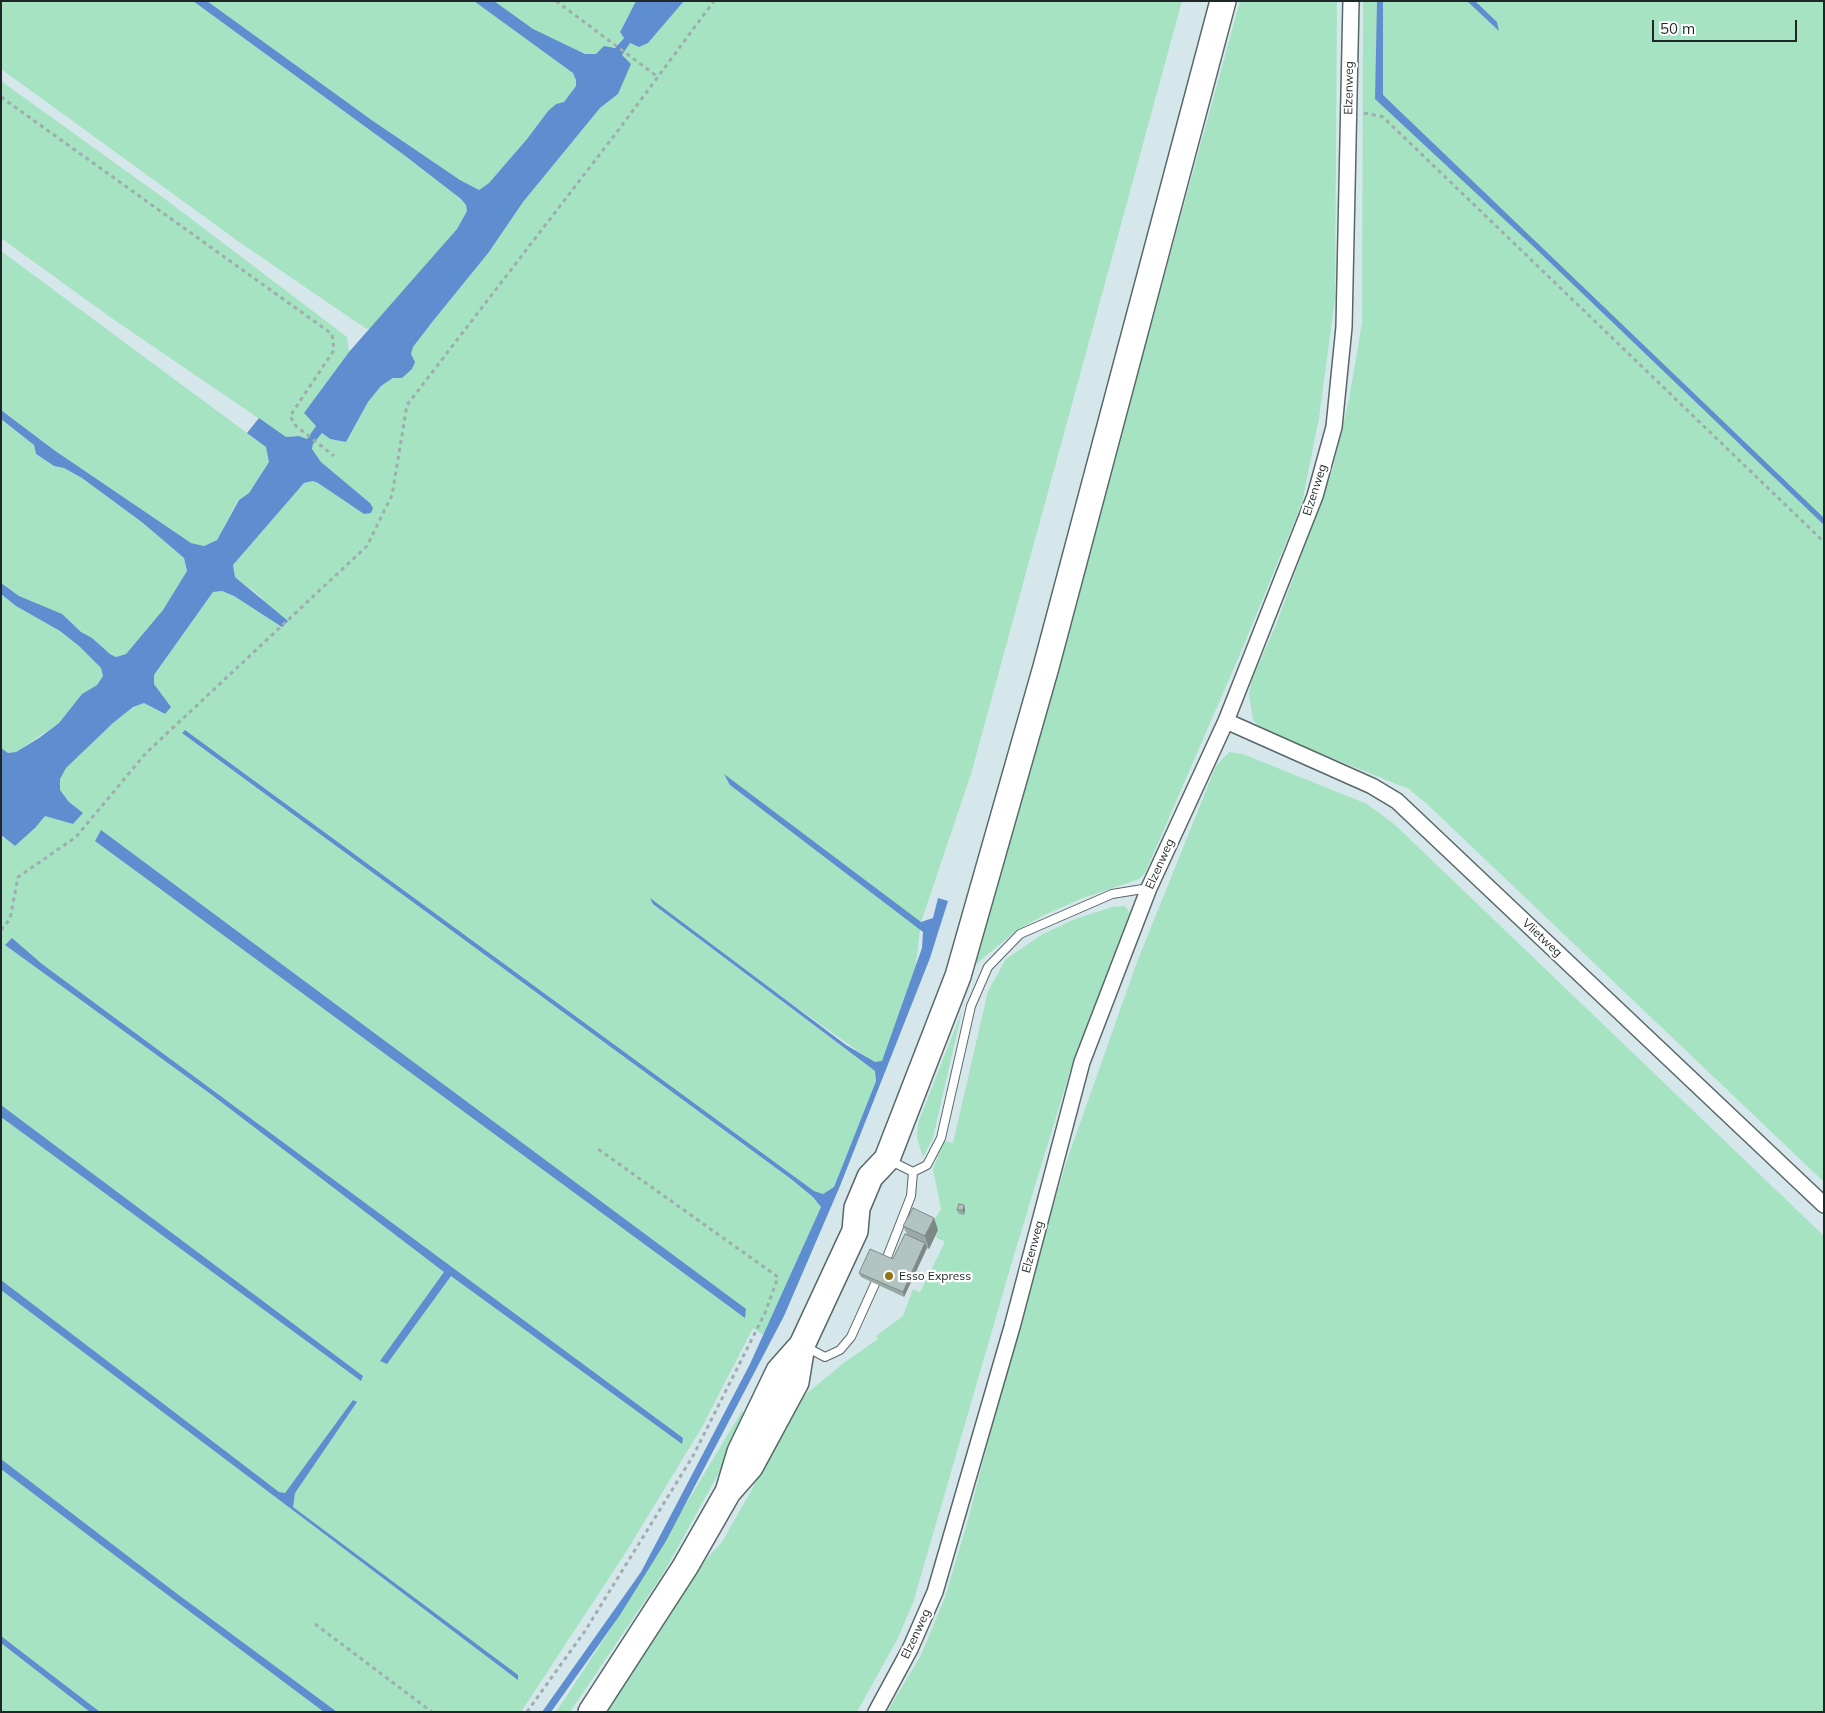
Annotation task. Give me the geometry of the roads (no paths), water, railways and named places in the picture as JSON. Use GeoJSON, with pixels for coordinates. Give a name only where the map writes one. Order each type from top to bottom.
{"type":"FeatureCollection","features":[{"type":"Feature","properties":{"kind":"main road"},"geometry":{"type":"LineString","coordinates":[[591,1712],[685,1567],[728,1492],[750,1467],[796,1382],[802,1345],[855,1231],[873,1214],[887,1181],[886,1159],[958,976],[1000,834],[1223,1]]}},
{"type":"Feature","properties":{"kind":"street","name":"Elzenweg"},"geometry":{"type":"LineString","coordinates":[[876,1712],[910,1649],[935,1592],[1012,1328],[1082,1062],[1149,888],[1226,721],[1315,496],[1334,427],[1344,327],[1351,1]]}},
{"type":"Feature","properties":{"kind":"street","name":"Vlietweg"},"geometry":{"type":"LineString","coordinates":[[1226,721],[1372,786],[1397,801],[1824,1204]]}},
{"type":"Feature","properties":{"kind":"lane"},"geometry":{"type":"LineString","coordinates":[[914,1172],[927,1165],[941,1138],[971,1006],[988,967],[1020,934],[1112,894],[1149,888]]}},
{"type":"Feature","properties":{"kind":"lane"},"geometry":{"type":"LineString","coordinates":[[886,1159],[914,1172]]}},
{"type":"Feature","properties":{"kind":"lane"},"geometry":{"type":"LineString","coordinates":[[802,1345],[825,1358],[840,1350],[851,1337],[895,1240],[911,1196],[914,1172]]}},
{"type":"Feature","properties":{"kind":"water"},"geometry":{"type":"Polygon","coordinates":[[[193,1],[207,1],[373,121],[460,180],[479,190],[489,183],[527,139],[548,111],[556,104],[564,102],[576,86],[576,80],[573,73],[474,1],[494,1],[533,29],[585,54],[596,54],[604,46],[615,48],[624,38],[620,32],[636,1],[684,1],[648,43],[639,47],[630,43],[622,55],[631,64],[618,94],[600,108],[523,202],[489,252],[413,347],[411,354],[415,362],[412,369],[402,378],[393,378],[381,386],[368,402],[346,442],[330,439],[322,433],[313,444],[312,449],[321,462],[370,503],[373,508],[371,513],[364,514],[318,483],[313,481],[304,483],[233,565],[235,577],[288,621],[282,627],[234,596],[222,591],[213,592],[154,675],[154,684],[171,707],[165,714],[144,703],[133,707],[113,723],[66,768],[60,779],[60,790],[69,802],[83,813],[73,824],[45,816],[15,846],[1,835],[1,748],[8,753],[16,752],[39,738],[59,723],[82,694],[97,685],[103,676],[101,668],[79,646],[60,631],[16,606],[1,594],[1,583],[19,596],[62,614],[81,632],[92,638],[116,657],[126,654],[163,610],[187,571],[184,558],[143,523],[82,478],[64,468],[54,466],[36,454],[34,445],[1,419],[1,410],[54,450],[191,543],[204,546],[217,540],[239,500],[249,493],[269,462],[266,447],[247,433],[259,418],[286,437],[299,436],[307,439],[316,426],[304,413],[349,352],[457,229],[467,211],[466,205],[461,199],[404,155],[193,1]]]}},
{"type":"Feature","properties":{"kind":"water"},"geometry":{"type":"Polygon","coordinates":[[[1377,1],[1383,1],[1383,95],[1824,518],[1824,525],[1535,248],[1375,99],[1377,1]]]}},
{"type":"Feature","properties":{"kind":"water"},"geometry":{"type":"Polygon","coordinates":[[[1467,1],[1475,1],[1497,22],[1499,31],[1467,1]]]}},
{"type":"Feature","properties":{"kind":"water"},"geometry":{"type":"Polygon","coordinates":[[[185,730],[814,1191],[823,1194],[834,1187],[876,1081],[875,1071],[653,904],[650,898],[846,1045],[875,1062],[882,1061],[922,948],[923,932],[730,785],[724,774],[921,922],[933,918],[938,898],[948,901],[930,958],[840,1186],[784,1316],[666,1541],[620,1615],[551,1712],[542,1712],[641,1572],[750,1364],[821,1207],[813,1197],[791,1179],[182,733],[185,730]]]}},
{"type":"Feature","properties":{"kind":"water"},"geometry":{"type":"Polygon","coordinates":[[[101,830],[746,1309],[745,1318],[95,841],[101,830]]]}},
{"type":"Feature","properties":{"kind":"water"},"geometry":{"type":"Polygon","coordinates":[[[12,938],[42,964],[683,1438],[682,1444],[451,1276],[387,1364],[380,1361],[444,1272],[212,1095],[5,945],[12,938]]]}},
{"type":"Feature","properties":{"kind":"water"},"geometry":{"type":"Polygon","coordinates":[[[1,1105],[363,1376],[361,1381],[1,1117],[1,1105]]]}},
{"type":"Feature","properties":{"kind":"water"},"geometry":{"type":"Polygon","coordinates":[[[1,1280],[279,1492],[285,1493],[353,1400],[357,1402],[295,1493],[293,1507],[518,1675],[518,1680],[1,1290],[1,1280]]]}},
{"type":"Feature","properties":{"kind":"water"},"geometry":{"type":"Polygon","coordinates":[[[1,1459],[172,1590],[337,1712],[324,1712],[117,1557],[1,1469],[1,1459]]]}},
{"type":"Feature","properties":{"kind":"water"},"geometry":{"type":"Polygon","coordinates":[[[1,1636],[100,1712],[90,1712],[1,1643],[1,1636]]]}},
{"type":"Feature","properties":{"kind":"place","name":"Esso Express"},"geometry":{"type":"Point","coordinates":[889,1276]}}]}
